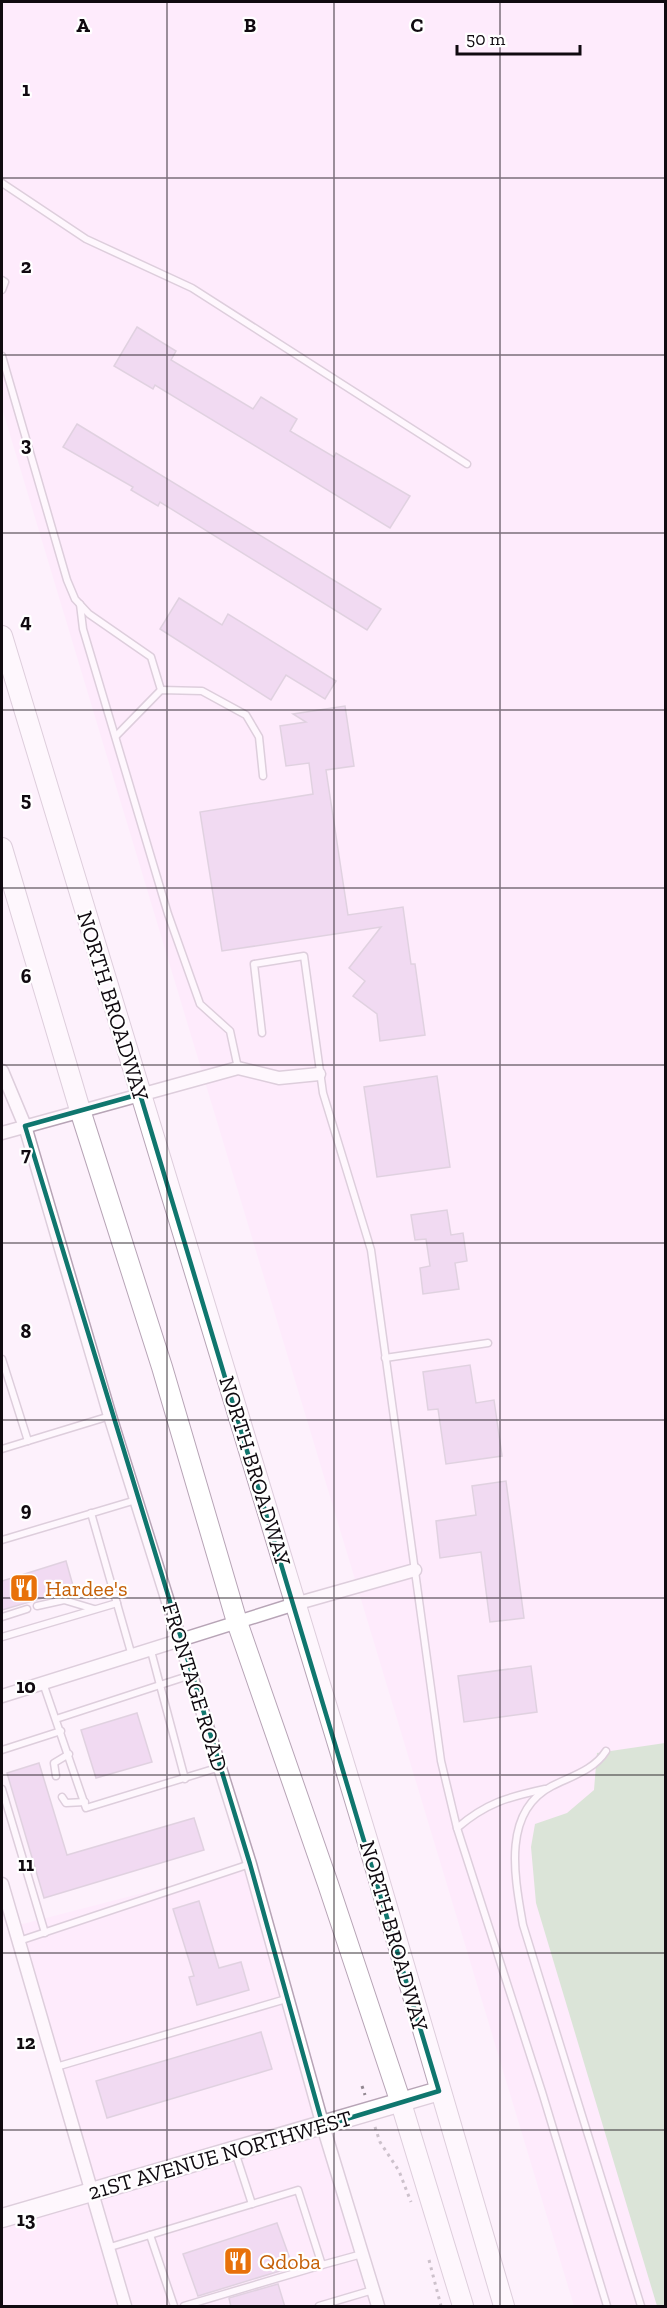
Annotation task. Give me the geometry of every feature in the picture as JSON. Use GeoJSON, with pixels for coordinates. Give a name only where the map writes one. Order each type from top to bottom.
{"type":"FeatureCollection","features":[{"type":"Feature","properties":{"kind":"main road","name":"NORTH BROADWAY"},"geometry":{"type":"LineString","coordinates":[[2,636],[295,1604],[504,2307]]}},
{"type":"Feature","properties":{"kind":"main road","name":"NORTH BROADWAY"},"geometry":{"type":"LineString","coordinates":[[2,848],[80,1110],[162,1367],[237,1622],[328,1884],[400,2103],[463,2307]]}},
{"type":"Feature","properties":{"kind":"street"},"geometry":{"type":"LineString","coordinates":[[2,1133],[238,1068],[279,1078],[319,1074]]}},
{"type":"Feature","properties":{"kind":"street","name":"FRONTAGE ROAD"},"geometry":{"type":"LineString","coordinates":[[2,1071],[4,1085],[25,1126],[110,1416],[250,1864],[286,1999],[378,2307]]}},
{"type":"Feature","properties":{"kind":"street"},"geometry":{"type":"LineString","coordinates":[[2,1696],[180,1642],[295,1604],[415,1570]]}},
{"type":"Feature","properties":{"kind":"street"},"geometry":{"type":"LineString","coordinates":[[2,1884],[88,2173],[91,2192],[125,2307]]}},
{"type":"Feature","properties":{"kind":"street","name":"21ST AVENUE NORTHWEST"},"geometry":{"type":"LineString","coordinates":[[2,2218],[439,2091]]}},
{"type":"Feature","properties":{"kind":"lane"},"geometry":{"type":"LineString","coordinates":[[2,183],[86,239],[192,288],[467,464]]}},
{"type":"Feature","properties":{"kind":"lane"},"geometry":{"type":"LineString","coordinates":[[2,280],[5,282],[2,290]]}},
{"type":"Feature","properties":{"kind":"lane"},"geometry":{"type":"LineString","coordinates":[[2,356],[67,580],[80,604],[83,630],[168,914],[200,1004],[230,1031],[238,1068]]}},
{"type":"Feature","properties":{"kind":"lane"},"geometry":{"type":"LineString","coordinates":[[80,604],[151,657],[161,690]]}},
{"type":"Feature","properties":{"kind":"lane"},"geometry":{"type":"LineString","coordinates":[[116,736],[161,690],[202,691],[246,716],[259,737],[263,776]]}},
{"type":"Feature","properties":{"kind":"lane"},"geometry":{"type":"LineString","coordinates":[[262,1034],[254,964],[304,956],[319,1074],[371,1250],[441,1761],[457,1828],[542,2092],[607,2307]]}},
{"type":"Feature","properties":{"kind":"lane"},"geometry":{"type":"LineString","coordinates":[[385,1358],[488,1342]]}},
{"type":"Feature","properties":{"kind":"lane"},"geometry":{"type":"LineString","coordinates":[[2,1359],[28,1441]]}},
{"type":"Feature","properties":{"kind":"lane"},"geometry":{"type":"LineString","coordinates":[[2,1449],[110,1416]]}},
{"type":"Feature","properties":{"kind":"lane"},"geometry":{"type":"LineString","coordinates":[[2,1540],[136,1500]]}},
{"type":"Feature","properties":{"kind":"lane"},"geometry":{"type":"LineString","coordinates":[[91,1513],[132,1656]]}},
{"type":"Feature","properties":{"kind":"lane"},"geometry":{"type":"LineString","coordinates":[[37,1606],[64,1600],[96,1609]]}},
{"type":"Feature","properties":{"kind":"lane"},"geometry":{"type":"LineString","coordinates":[[2,1637],[117,1603]]}},
{"type":"Feature","properties":{"kind":"lane"},"geometry":{"type":"LineString","coordinates":[[2,1617],[27,1609]]}},
{"type":"Feature","properties":{"kind":"lane"},"geometry":{"type":"LineString","coordinates":[[151,1651],[185,1779]]}},
{"type":"Feature","properties":{"kind":"lane"},"geometry":{"type":"LineString","coordinates":[[56,1719],[191,1675]]}},
{"type":"Feature","properties":{"kind":"lane"},"geometry":{"type":"LineString","coordinates":[[43,1683],[86,1808],[220,1767]]}},
{"type":"Feature","properties":{"kind":"lane"},"geometry":{"type":"LineString","coordinates":[[2,1750],[61,1731]]}},
{"type":"Feature","properties":{"kind":"lane"},"geometry":{"type":"LineString","coordinates":[[457,1828],[476,1812],[503,1798],[545,1790],[588,1769],[599,1761],[606,1751]]}},
{"type":"Feature","properties":{"kind":"lane"},"geometry":{"type":"LineString","coordinates":[[56,1776],[54,1763],[69,1754]]}},
{"type":"Feature","properties":{"kind":"lane"},"geometry":{"type":"LineString","coordinates":[[2,1789],[45,1933]]}},
{"type":"Feature","properties":{"kind":"lane"},"geometry":{"type":"LineString","coordinates":[[545,1790],[526,1808],[518,1830],[514,1857],[523,1925],[641,2307]]}},
{"type":"Feature","properties":{"kind":"lane"},"geometry":{"type":"LineString","coordinates":[[62,1797],[66,1803],[85,1802]]}},
{"type":"Feature","properties":{"kind":"lane"},"geometry":{"type":"LineString","coordinates":[[18,1941],[250,1864]]}},
{"type":"Feature","properties":{"kind":"lane"},"geometry":{"type":"LineString","coordinates":[[56,2067],[286,1999]]}},
{"type":"Feature","properties":{"kind":"lane"},"geometry":{"type":"LineString","coordinates":[[235,2151],[252,2204]]}},
{"type":"Feature","properties":{"kind":"lane"},"geometry":{"type":"LineString","coordinates":[[107,2248],[298,2190],[322,2265]]}},
{"type":"Feature","properties":{"kind":"lane"},"geometry":{"type":"LineString","coordinates":[[150,2235],[174,2307]]}},
{"type":"Feature","properties":{"kind":"lane"},"geometry":{"type":"LineString","coordinates":[[184,2307],[362,2254]]}},
{"type":"Feature","properties":{"kind":"lane"},"geometry":{"type":"LineString","coordinates":[[319,2307],[373,2290]]}},
{"type":"Feature","properties":{"kind":"path"},"geometry":{"type":"LineString","coordinates":[[362,2086],[380,2142],[399,2171],[412,2204]]}},
{"type":"Feature","properties":{"kind":"path"},"geometry":{"type":"LineString","coordinates":[[428,2257],[441,2307]]}},
{"type":"Feature","properties":{"kind":"highlighted area"},"geometry":{"type":"Polygon","coordinates":[[[140,1094],[439,2091],[323,2126],[250,1864],[25,1126],[140,1094]]]}},
{"type":"Feature","properties":{"kind":"shaded area"},"geometry":{"type":"Polygon","coordinates":[[[2,2],[665,2],[665,2306],[574,2306],[2,408],[2,2]]]}},
{"type":"Feature","properties":{"kind":"shaded area"},"geometry":{"type":"Polygon","coordinates":[[[244,1867],[373,2306],[2,2306],[2,2219],[92,2193],[15,1926],[244,1867]]]}},
{"type":"Feature","properties":{"kind":"green space"},"geometry":{"type":"Polygon","coordinates":[[[665,1743],[665,2306],[657,2306],[536,1903],[531,1847],[535,1824],[567,1813],[594,1790],[597,1753],[665,1743]]]}},
{"type":"Feature","properties":{"kind":"building"},"geometry":{"type":"Polygon","coordinates":[[[137,327],[176,351],[171,360],[253,409],[261,397],[297,419],[290,431],[334,457],[336,453],[410,496],[390,528],[155,385],[153,389],[114,366],[137,327]]]}},
{"type":"Feature","properties":{"kind":"building"},"geometry":{"type":"Polygon","coordinates":[[[77,424],[381,609],[367,630],[160,502],[158,506],[131,490],[133,487],[63,447],[77,424]]]}},
{"type":"Feature","properties":{"kind":"building"},"geometry":{"type":"Polygon","coordinates":[[[179,598],[222,625],[228,614],[336,681],[325,699],[286,675],[271,700],[160,629],[179,598]]]}},
{"type":"Feature","properties":{"kind":"building"},"geometry":{"type":"Polygon","coordinates":[[[345,706],[354,766],[326,770],[348,915],[403,907],[411,964],[415,964],[425,1035],[380,1041],[377,1014],[353,996],[365,981],[349,968],[381,927],[222,951],[200,812],[313,794],[309,763],[286,766],[280,726],[306,722],[293,714],[345,706]]]}},
{"type":"Feature","properties":{"kind":"building"},"geometry":{"type":"Polygon","coordinates":[[[437,1076],[450,1167],[377,1177],[364,1087],[437,1076]]]}},
{"type":"Feature","properties":{"kind":"building"},"geometry":{"type":"Polygon","coordinates":[[[447,1210],[451,1235],[463,1233],[467,1261],[455,1263],[459,1289],[423,1294],[420,1268],[430,1266],[426,1239],[415,1240],[411,1215],[447,1210]]]}},
{"type":"Feature","properties":{"kind":"building"},"geometry":{"type":"Polygon","coordinates":[[[470,1365],[476,1403],[494,1400],[502,1456],[446,1464],[438,1409],[428,1410],[423,1372],[470,1365]]]}},
{"type":"Feature","properties":{"kind":"building"},"geometry":{"type":"Polygon","coordinates":[[[506,1481],[524,1618],[490,1622],[481,1552],[440,1558],[436,1521],[476,1515],[472,1486],[506,1481]]]}},
{"type":"Feature","properties":{"kind":"building"},"geometry":{"type":"Polygon","coordinates":[[[66,1561],[74,1589],[2,1610],[2,1581],[66,1561]]]}},
{"type":"Feature","properties":{"kind":"building"},"geometry":{"type":"Polygon","coordinates":[[[531,1666],[537,1712],[464,1722],[458,1676],[531,1666]]]}},
{"type":"Feature","properties":{"kind":"building"},"geometry":{"type":"Polygon","coordinates":[[[137,1713],[152,1762],[96,1778],[81,1730],[137,1713]]]}},
{"type":"Feature","properties":{"kind":"building"},"geometry":{"type":"Polygon","coordinates":[[[39,1763],[67,1855],[194,1818],[204,1850],[44,1898],[7,1773],[39,1763]]]}},
{"type":"Feature","properties":{"kind":"building"},"geometry":{"type":"Polygon","coordinates":[[[199,1901],[219,1968],[241,1962],[249,1990],[197,2005],[189,1977],[194,1976],[173,1909],[199,1901]]]}},
{"type":"Feature","properties":{"kind":"building"},"geometry":{"type":"Polygon","coordinates":[[[261,2032],[272,2069],[107,2118],[96,2081],[261,2032]]]}},
{"type":"Feature","properties":{"kind":"building","name":"Qdoba"},"geometry":{"type":"Polygon","coordinates":[[[277,2223],[293,2267],[198,2296],[183,2254],[277,2223]]]}},
{"type":"Feature","properties":{"kind":"building"},"geometry":{"type":"Polygon","coordinates":[[[278,2284],[285,2307],[231,2307],[229,2298],[278,2284]]]}},
{"type":"Feature","properties":{"kind":"place","name":"Hardee's"},"geometry":{"type":"Point","coordinates":[24,1588]}},
{"type":"Feature","properties":{"kind":"place","name":"Qdoba"},"geometry":{"type":"Point","coordinates":[238,2261]}}]}
